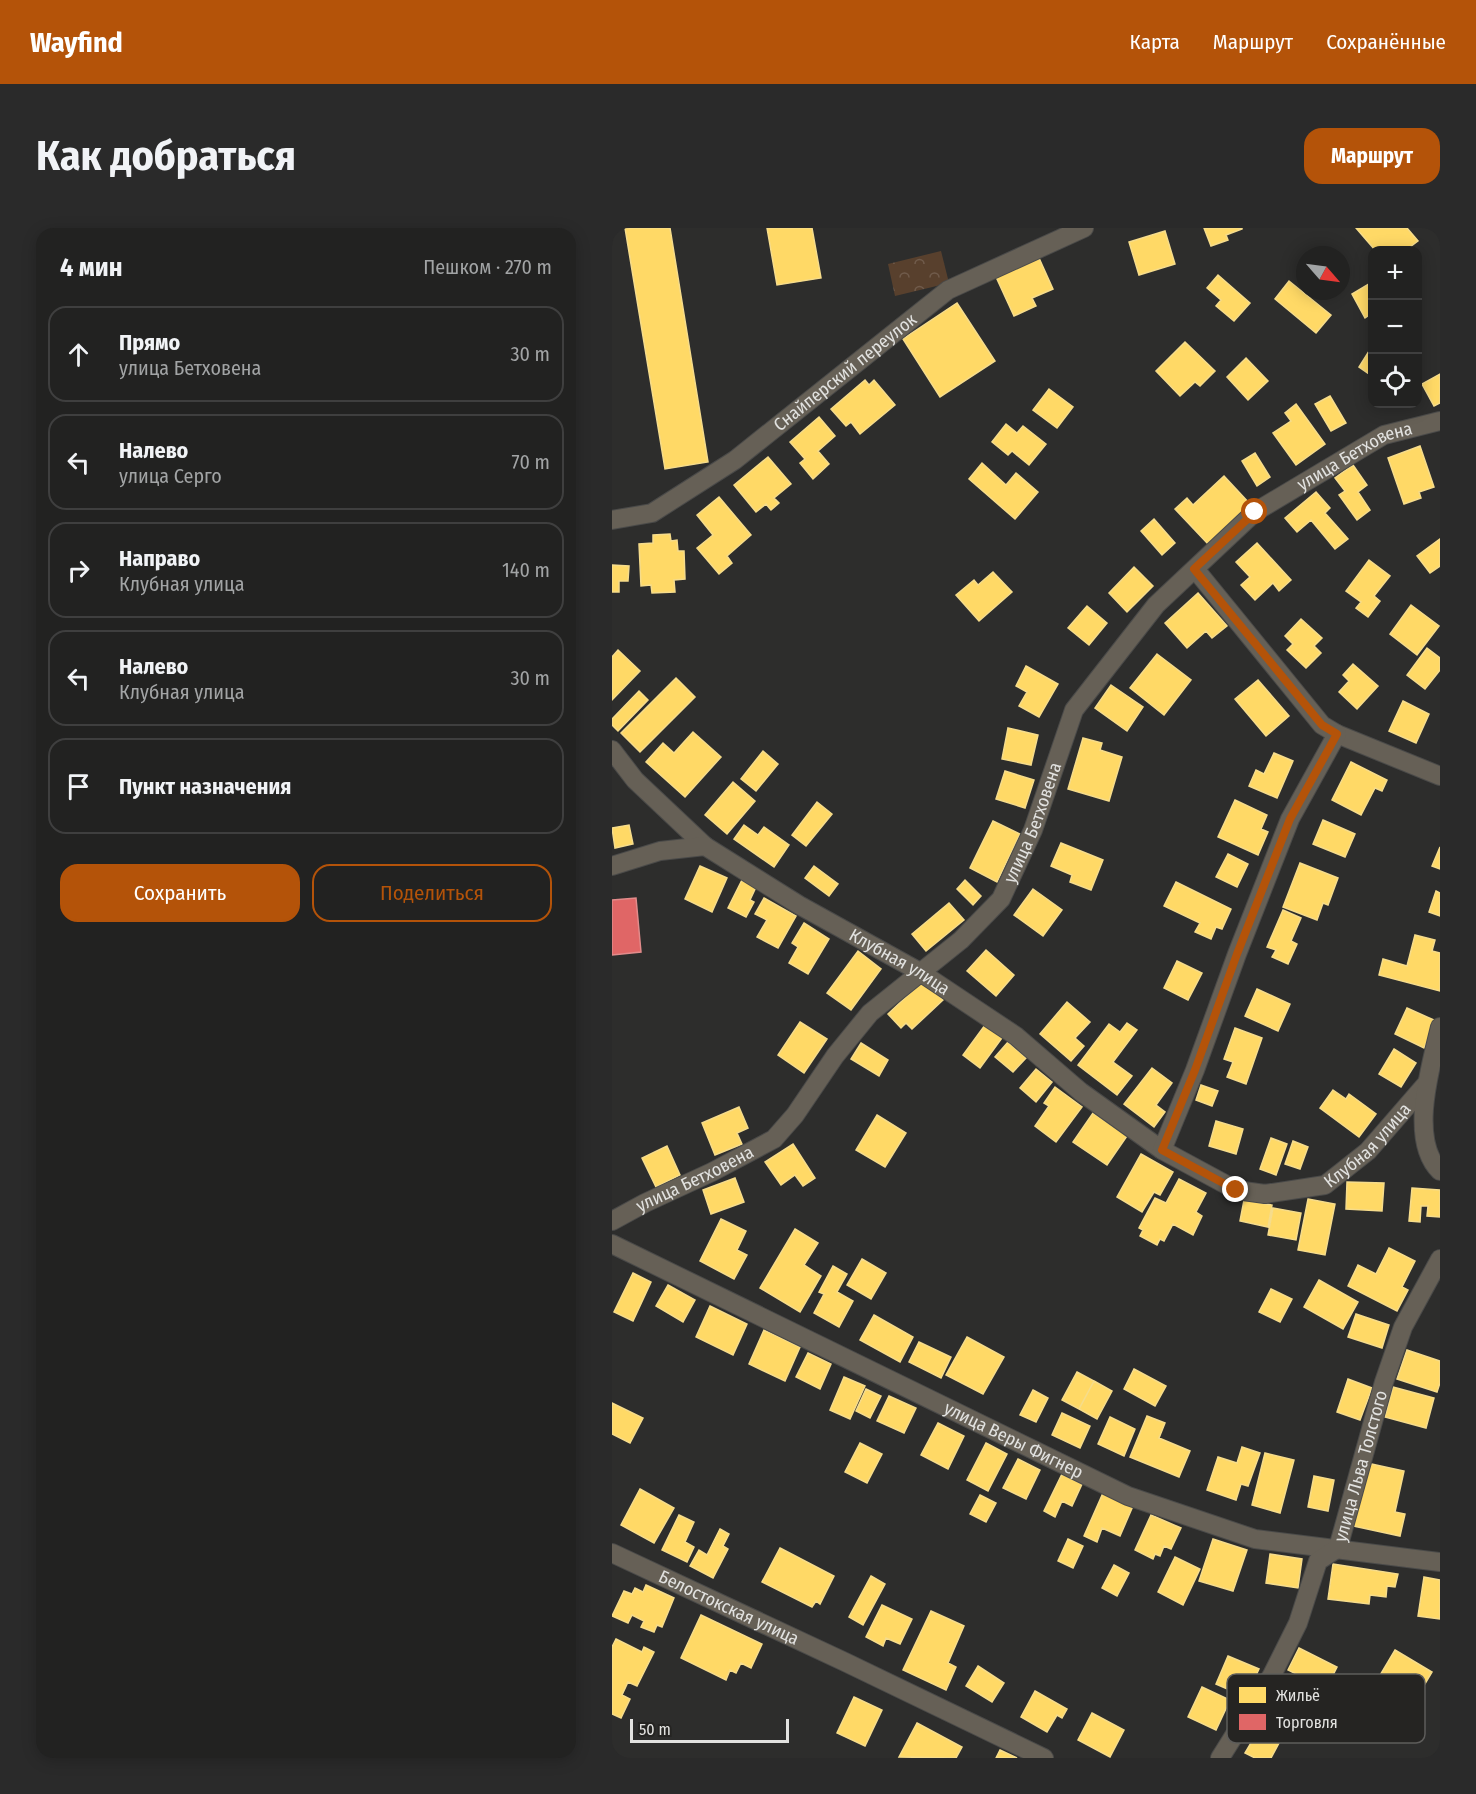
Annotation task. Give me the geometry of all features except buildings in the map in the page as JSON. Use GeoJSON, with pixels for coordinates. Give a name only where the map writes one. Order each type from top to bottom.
{"type":"FeatureCollection","features":[{"type":"Feature","properties":{"kind":"street","name":"Снайперский переулок"},"geometry":{"type":"LineString","coordinates":[[612,520],[652,513],[735,460],[948,290],[1084,228]]}},
{"type":"Feature","properties":{"kind":"street","name":"улица Бетховена"},"geometry":{"type":"LineString","coordinates":[[612,1221],[774,1139],[795,1115],[835,1056],[870,1013],[961,940],[1001,899],[1033,830],[1074,710],[1156,605],[1255,512],[1384,435],[1440,421]]}},
{"type":"Feature","properties":{"kind":"street"},"geometry":{"type":"LineString","coordinates":[[1194,569],[1322,725],[1337,734],[1440,776]]}},
{"type":"Feature","properties":{"kind":"street"},"geometry":{"type":"LineString","coordinates":[[1162,1150],[1195,1070],[1290,819],[1337,734]]}},
{"type":"Feature","properties":{"kind":"street","name":"Клубная улица"},"geometry":{"type":"LineString","coordinates":[[612,750],[635,780],[705,846],[800,905],[920,972],[1016,1036],[1081,1092],[1162,1150],[1236,1190],[1265,1194],[1325,1185],[1368,1151],[1427,1083]]}},
{"type":"Feature","properties":{"kind":"street"},"geometry":{"type":"LineString","coordinates":[[612,866],[660,851],[705,846]]}},
{"type":"Feature","properties":{"kind":"street"},"geometry":{"type":"LineString","coordinates":[[1440,1026],[1427,1083],[1423,1137],[1433,1164],[1440,1171]]}},
{"type":"Feature","properties":{"kind":"street","name":"улица Веры Фигнер"},"geometry":{"type":"LineString","coordinates":[[612,1244],[1128,1496],[1255,1539],[1440,1562]]}},
{"type":"Feature","properties":{"kind":"street","name":"улица Льва Толстого"},"geometry":{"type":"LineString","coordinates":[[1272,1674],[1298,1623],[1318,1562],[1338,1548],[1384,1382],[1403,1327],[1440,1259]]}},
{"type":"Feature","properties":{"kind":"street","name":"Белостокская улица"},"geometry":{"type":"LineString","coordinates":[[612,1553],[1044,1758]]}},
{"type":"Feature","properties":{"kind":"street","name":"улица Льва Толстого"},"geometry":{"type":"LineString","coordinates":[[1220,1758],[1229,1743]]}},
{"type":"Feature","properties":{"kind":"green space"},"geometry":{"type":"Polygon","coordinates":[[[941,251],[949,283],[895,296],[888,264],[941,251]]]}},
{"type":"Feature","properties":{"kind":"route"},"geometry":{"type":"LineString","coordinates":[[1236,1190],[1206,1176],[1162,1150],[1195,1070],[1290,819],[1337,734],[1322,725],[1194,569],[1255,512]]}}]}
